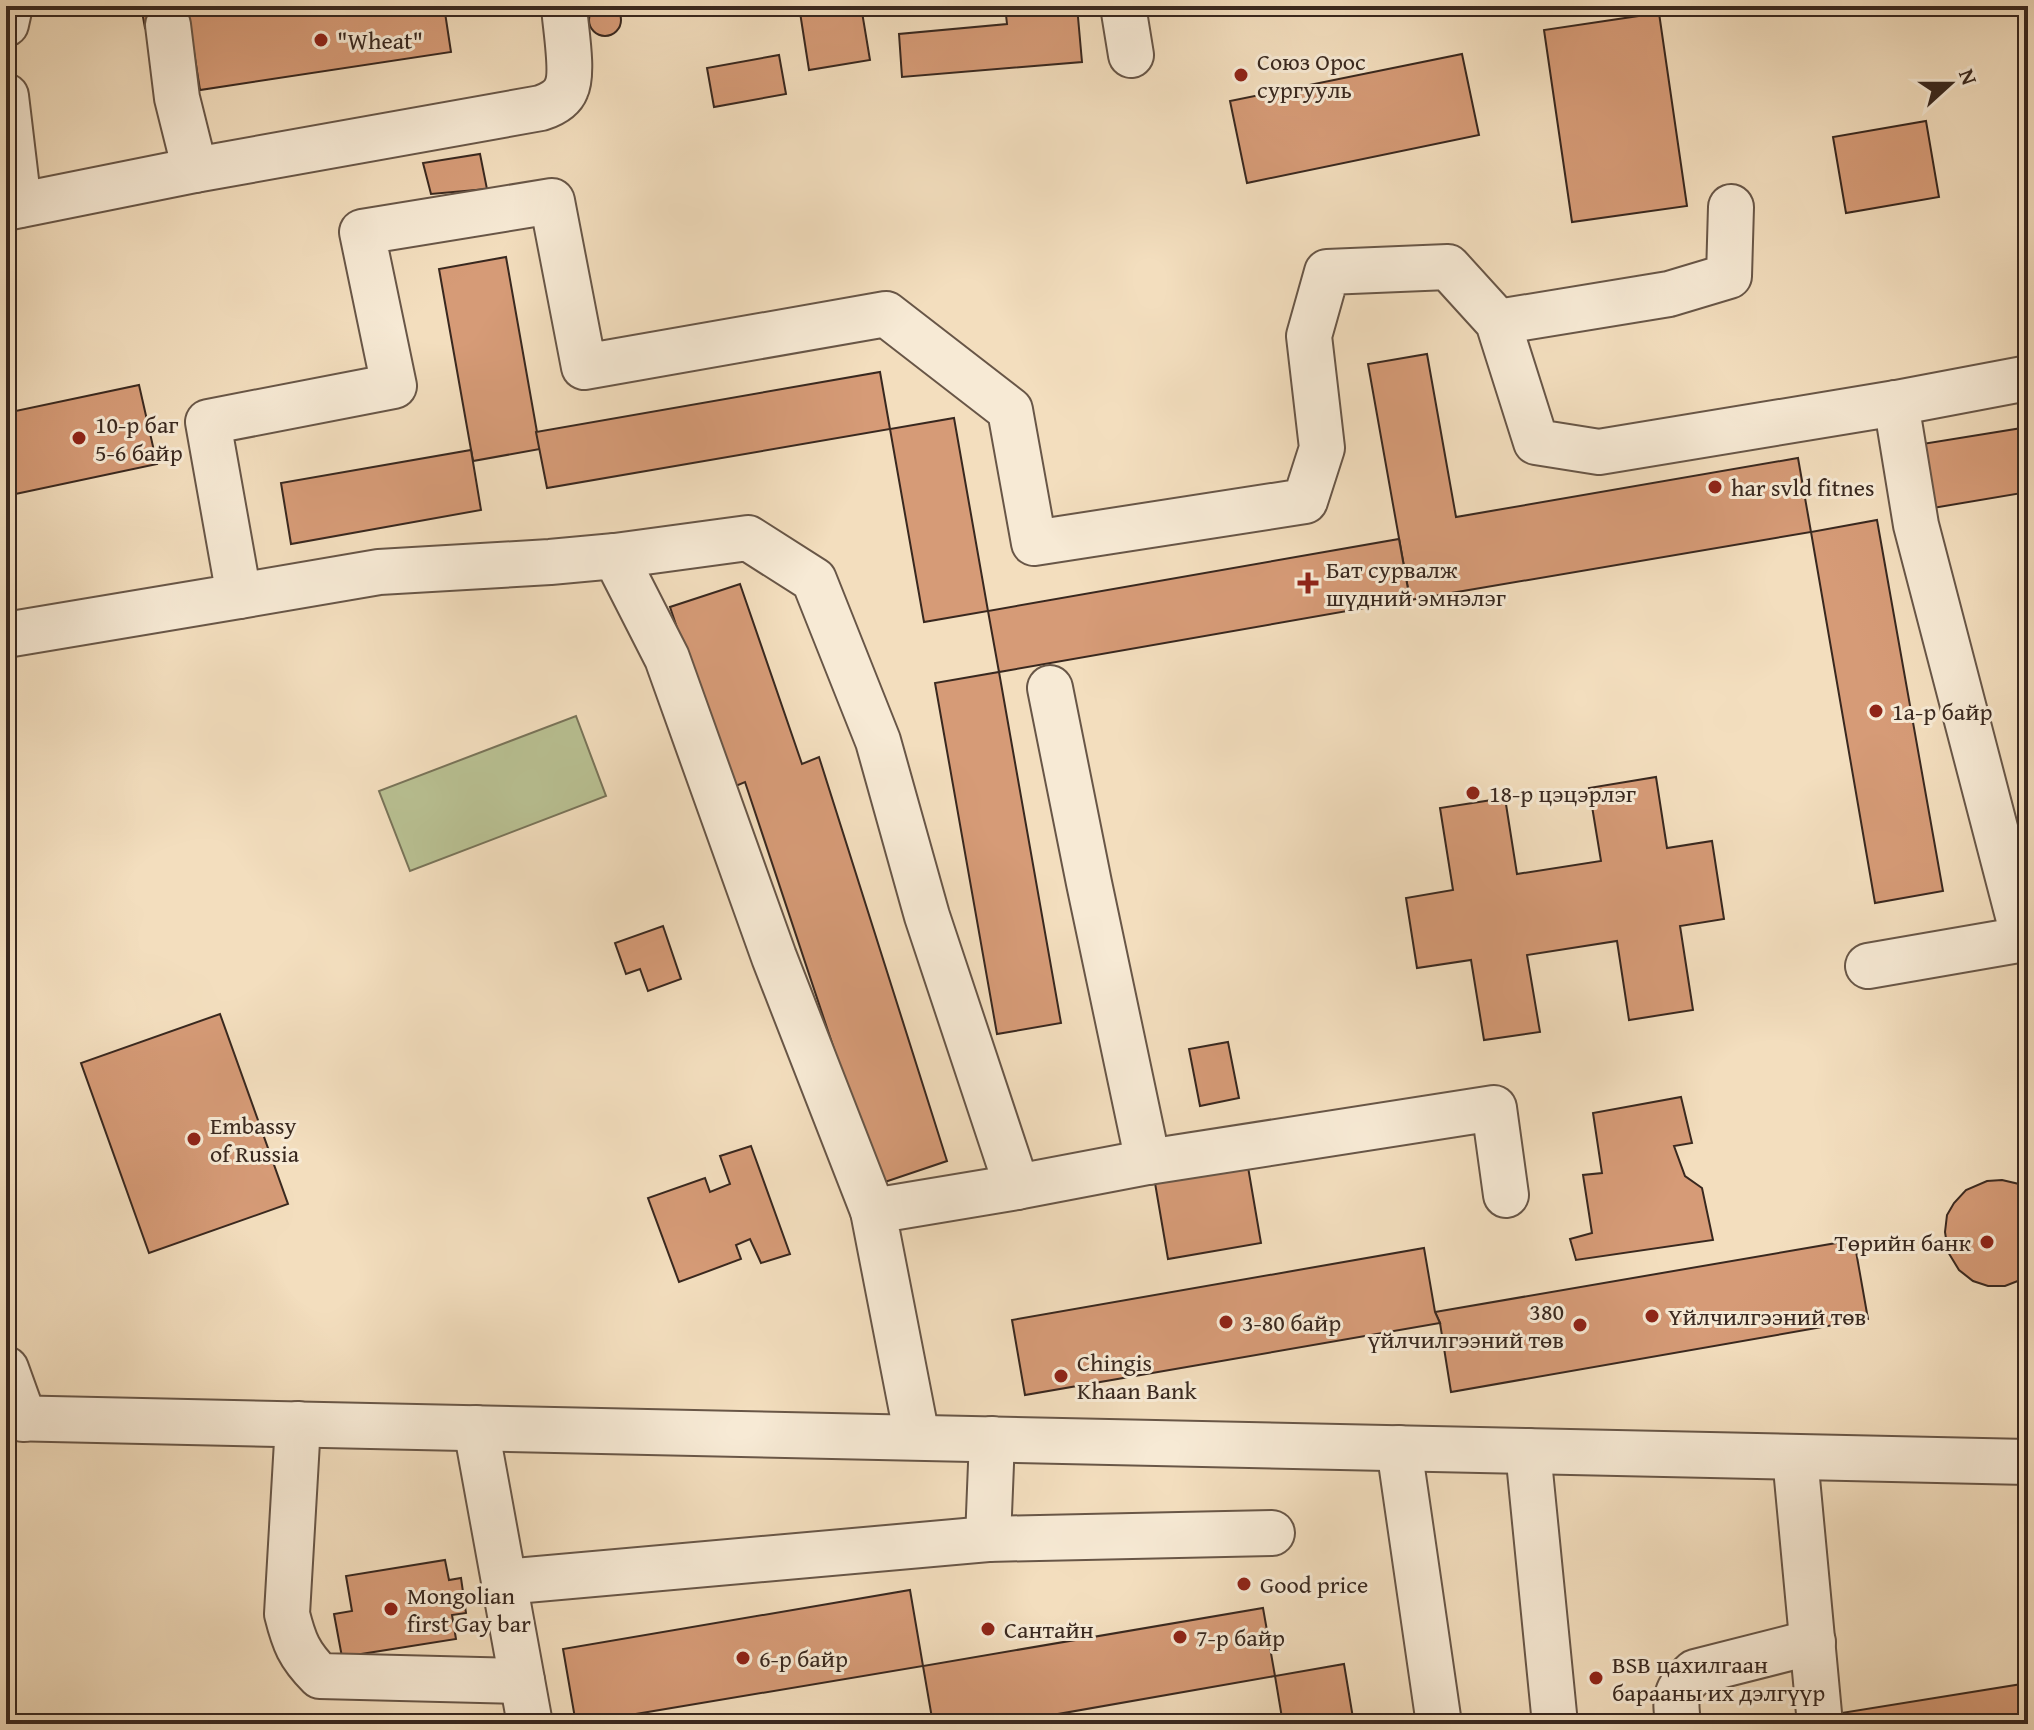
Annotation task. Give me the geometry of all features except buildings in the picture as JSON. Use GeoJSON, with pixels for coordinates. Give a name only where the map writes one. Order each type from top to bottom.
{"type":"FeatureCollection","features":[{"type":"Feature","properties":{"kind":"street"},"geometry":{"type":"LineString","coordinates":[[6,24],[10,6]]}},
{"type":"Feature","properties":{"kind":"street"},"geometry":{"type":"LineString","coordinates":[[6,96],[12,206],[549,105],[567,89],[569,77],[564,6]]}},
{"type":"Feature","properties":{"kind":"street"},"geometry":{"type":"LineString","coordinates":[[1123,6],[1131,55]]}},
{"type":"Feature","properties":{"kind":"street"},"geometry":{"type":"LineString","coordinates":[[168,25],[177,98],[195,170]]}},
{"type":"Feature","properties":{"kind":"street"},"geometry":{"type":"LineString","coordinates":[[239,596],[208,422],[394,386],[362,232],[552,201],[584,367],[886,314],[1010,410],[1034,543],[1305,501],[1322,448],[1309,336],[1327,272],[1448,267],[1498,322],[1536,442],[1599,452],[2028,378]]}},
{"type":"Feature","properties":{"kind":"street"},"geometry":{"type":"LineString","coordinates":[[1498,322],[1669,294],[1729,276],[1731,207]]}},
{"type":"Feature","properties":{"kind":"street"},"geometry":{"type":"LineString","coordinates":[[1868,966],[2026,940],[1916,525],[1896,403]]}},
{"type":"Feature","properties":{"kind":"street"},"geometry":{"type":"LineString","coordinates":[[6,635],[379,572],[550,562],[748,538],[814,580],[878,741],[927,916],[1017,1187]]}},
{"type":"Feature","properties":{"kind":"street"},"geometry":{"type":"LineString","coordinates":[[615,556],[667,658],[774,957],[873,1211],[917,1437]]}},
{"type":"Feature","properties":{"kind":"street"},"geometry":{"type":"LineString","coordinates":[[1050,688],[1148,1162]]}},
{"type":"Feature","properties":{"kind":"street"},"geometry":{"type":"LineString","coordinates":[[873,1211],[1148,1162],[1494,1108],[1506,1195]]}},
{"type":"Feature","properties":{"kind":"street"},"geometry":{"type":"LineString","coordinates":[[6,1369],[15,1418],[2028,1462]]}},
{"type":"Feature","properties":{"kind":"street"},"geometry":{"type":"LineString","coordinates":[[298,1424],[287,1614],[293,1639],[304,1660],[320,1676],[522,1681]]}},
{"type":"Feature","properties":{"kind":"street"},"geometry":{"type":"LineString","coordinates":[[476,1428],[530,1724]]}},
{"type":"Feature","properties":{"kind":"street"},"geometry":{"type":"LineString","coordinates":[[988,1539],[992,1439]]}},
{"type":"Feature","properties":{"kind":"street"},"geometry":{"type":"LineString","coordinates":[[1399,1448],[1439,1724]]}},
{"type":"Feature","properties":{"kind":"street"},"geometry":{"type":"LineString","coordinates":[[1528,1451],[1555,1724]]}},
{"type":"Feature","properties":{"kind":"street"},"geometry":{"type":"LineString","coordinates":[[1795,1457],[1820,1724]]}},
{"type":"Feature","properties":{"kind":"street"},"geometry":{"type":"LineString","coordinates":[[504,1582],[988,1539],[1272,1533]]}},
{"type":"Feature","properties":{"kind":"street"},"geometry":{"type":"LineString","coordinates":[[1678,1724],[1675,1698],[1684,1682],[1695,1672],[1813,1642]]}},
{"type":"Feature","properties":{"kind":"green space"},"geometry":{"type":"Polygon","coordinates":[[[576,716],[606,796],[410,871],[379,791],[576,716]]]}},
{"type":"Feature","properties":{"kind":"place","name":"\"Wheat\""},"geometry":{"type":"Point","coordinates":[321,40]}},
{"type":"Feature","properties":{"kind":"place","name":"Союз Орос сургууль"},"geometry":{"type":"Point","coordinates":[1241,75]}},
{"type":"Feature","properties":{"kind":"place","name":"10-р баг 5-6 байр"},"geometry":{"type":"Point","coordinates":[79,438]}},
{"type":"Feature","properties":{"kind":"place","name":"har svld fitnes"},"geometry":{"type":"Point","coordinates":[1715,487]}},
{"type":"Feature","properties":{"kind":"place","name":"Бат сурвалж шүдний эмнэлэг"},"geometry":{"type":"Point","coordinates":[1308,583]}},
{"type":"Feature","properties":{"kind":"place","name":"1а-р байр"},"geometry":{"type":"Point","coordinates":[1876,711]}},
{"type":"Feature","properties":{"kind":"place","name":"18-р цэцэрлэг"},"geometry":{"type":"Point","coordinates":[1473,793]}},
{"type":"Feature","properties":{"kind":"place","name":"Embassy of Russia"},"geometry":{"type":"Point","coordinates":[194,1139]}},
{"type":"Feature","properties":{"kind":"place","name":"Төрийн банк"},"geometry":{"type":"Point","coordinates":[1987,1242]}},
{"type":"Feature","properties":{"kind":"place","name":"Үйлчилгээний төв"},"geometry":{"type":"Point","coordinates":[1652,1316]}},
{"type":"Feature","properties":{"kind":"place","name":"3-80 байр"},"geometry":{"type":"Point","coordinates":[1226,1322]}},
{"type":"Feature","properties":{"kind":"place","name":"380 үйлчилгээний төв"},"geometry":{"type":"Point","coordinates":[1580,1325]}},
{"type":"Feature","properties":{"kind":"place","name":"Chingis Khaan Bank"},"geometry":{"type":"Point","coordinates":[1061,1376]}},
{"type":"Feature","properties":{"kind":"place","name":"Good price"},"geometry":{"type":"Point","coordinates":[1244,1584]}},
{"type":"Feature","properties":{"kind":"place","name":"Mongolian first Gay bar"},"geometry":{"type":"Point","coordinates":[391,1609]}},
{"type":"Feature","properties":{"kind":"place","name":"Сантайн"},"geometry":{"type":"Point","coordinates":[988,1629]}},
{"type":"Feature","properties":{"kind":"place","name":"7-р байр"},"geometry":{"type":"Point","coordinates":[1180,1637]}},
{"type":"Feature","properties":{"kind":"place","name":"6-р байр"},"geometry":{"type":"Point","coordinates":[743,1658]}},
{"type":"Feature","properties":{"kind":"place","name":"BSB цахилгаан барааны их дэлгүүр"},"geometry":{"type":"Point","coordinates":[1596,1678]}}]}
